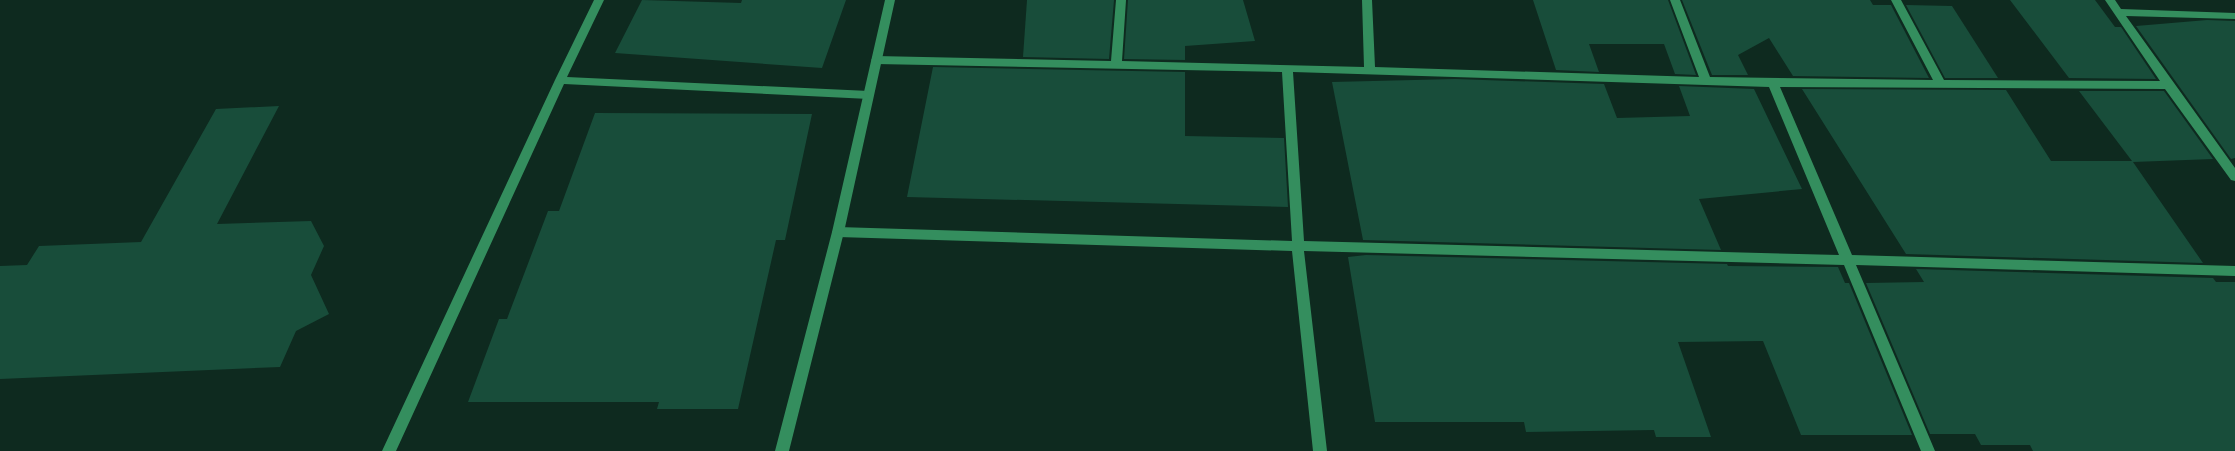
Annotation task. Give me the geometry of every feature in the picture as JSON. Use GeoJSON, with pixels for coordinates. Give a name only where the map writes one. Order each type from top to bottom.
{"type":"FeatureCollection","features":[{"type":"Feature","properties":{"kind":"street"},"geometry":{"type":"LineString","coordinates":[[389,451],[560,80],[600,0]]}},
{"type":"Feature","properties":{"kind":"street"},"geometry":{"type":"LineString","coordinates":[[782,451],[838,232],[890,0]]}},
{"type":"Feature","properties":{"kind":"street"},"geometry":{"type":"LineString","coordinates":[[1116,64],[1121,0]]}},
{"type":"Feature","properties":{"kind":"street"},"geometry":{"type":"LineString","coordinates":[[1367,0],[1370,71]]}},
{"type":"Feature","properties":{"kind":"street"},"geometry":{"type":"LineString","coordinates":[[1676,0],[1706,81]]}},
{"type":"Feature","properties":{"kind":"street"},"geometry":{"type":"LineString","coordinates":[[1896,0],[1941,84]]}},
{"type":"Feature","properties":{"kind":"street"},"geometry":{"type":"LineString","coordinates":[[2110,0],[2235,177]]}},
{"type":"Feature","properties":{"kind":"street"},"geometry":{"type":"LineString","coordinates":[[2118,12],[2235,16]]}},
{"type":"Feature","properties":{"kind":"street"},"geometry":{"type":"LineString","coordinates":[[876,60],[1287,68],[1773,83],[2168,85]]}},
{"type":"Feature","properties":{"kind":"street"},"geometry":{"type":"LineString","coordinates":[[1287,68],[1298,248],[1320,451]]}},
{"type":"Feature","properties":{"kind":"street"},"geometry":{"type":"LineString","coordinates":[[560,80],[869,95]]}},
{"type":"Feature","properties":{"kind":"street"},"geometry":{"type":"LineString","coordinates":[[1773,83],[1928,451]]}},
{"type":"Feature","properties":{"kind":"street"},"geometry":{"type":"LineString","coordinates":[[838,232],[1298,248],[1849,259],[2235,271]]}},
{"type":"Feature","properties":{"kind":"building"},"geometry":{"type":"Polygon","coordinates":[[[642,0],[741,3],[742,0],[846,0],[822,68],[615,53],[642,0]]]}},
{"type":"Feature","properties":{"kind":"building"},"geometry":{"type":"Polygon","coordinates":[[[1027,0],[1114,0],[1109,59],[1023,57],[1027,0]]]}},
{"type":"Feature","properties":{"kind":"building"},"geometry":{"type":"Polygon","coordinates":[[[1128,0],[1243,0],[1255,41],[1185,46],[1185,60],[1124,59],[1128,0]]]}},
{"type":"Feature","properties":{"kind":"building"},"geometry":{"type":"Polygon","coordinates":[[[1533,0],[1668,0],[1696,75],[1675,74],[1664,44],[1589,44],[1599,72],[1556,70],[1533,0]]]}},
{"type":"Feature","properties":{"kind":"building"},"geometry":{"type":"Polygon","coordinates":[[[1682,0],[1870,0],[1873,5],[1891,5],[1929,78],[1793,76],[1769,38],[1738,55],[1748,75],[1712,75],[1682,0]]]}},
{"type":"Feature","properties":{"kind":"building"},"geometry":{"type":"Polygon","coordinates":[[[2010,0],[2095,0],[2115,27],[2121,27],[2156,79],[2069,78],[2010,0]]]}},
{"type":"Feature","properties":{"kind":"building"},"geometry":{"type":"Polygon","coordinates":[[[1906,5],[1952,6],[1998,78],[1945,78],[1906,5]]]}},
{"type":"Feature","properties":{"kind":"building"},"geometry":{"type":"Polygon","coordinates":[[[2207,20],[2235,21],[2235,158],[2231,159],[2136,26],[2207,20]]]}},
{"type":"Feature","properties":{"kind":"building"},"geometry":{"type":"Polygon","coordinates":[[[933,67],[1185,72],[1185,136],[1284,138],[1288,207],[907,197],[933,67]]]}},
{"type":"Feature","properties":{"kind":"building"},"geometry":{"type":"Polygon","coordinates":[[[1455,79],[1604,84],[1617,118],[1690,116],[1679,86],[1754,89],[1802,189],[1699,199],[1721,250],[1363,240],[1332,82],[1455,79]]]}},
{"type":"Feature","properties":{"kind":"building"},"geometry":{"type":"Polygon","coordinates":[[[1802,89],[2006,90],[2051,161],[2132,161],[2079,91],[2164,91],[2213,159],[2133,162],[2203,263],[1906,254],[1802,89]]]}},
{"type":"Feature","properties":{"kind":"building"},"geometry":{"type":"Polygon","coordinates":[[[279,106],[217,224],[311,221],[324,246],[311,275],[329,314],[296,331],[280,367],[0,379],[0,266],[27,265],[39,246],[141,242],[216,109],[279,106]]]}},
{"type":"Feature","properties":{"kind":"building"},"geometry":{"type":"Polygon","coordinates":[[[595,113],[812,114],[785,240],[776,240],[738,409],[657,409],[659,402],[468,402],[499,319],[507,319],[548,211],[559,211],[595,113]]]}},
{"type":"Feature","properties":{"kind":"building"},"geometry":{"type":"Polygon","coordinates":[[[1366,255],[1838,267],[1845,283],[1849,283],[1912,435],[1801,435],[1763,341],[1678,342],[1711,437],[1656,437],[1654,430],[1526,432],[1524,422],[1375,422],[1348,257],[1366,255]]]}},
{"type":"Feature","properties":{"kind":"building"},"geometry":{"type":"Polygon","coordinates":[[[1916,269],[2213,278],[2216,282],[2235,282],[2235,451],[2033,451],[2030,445],[1981,445],[1975,434],[1930,434],[1866,283],[1924,282],[1916,269]]]}}]}
